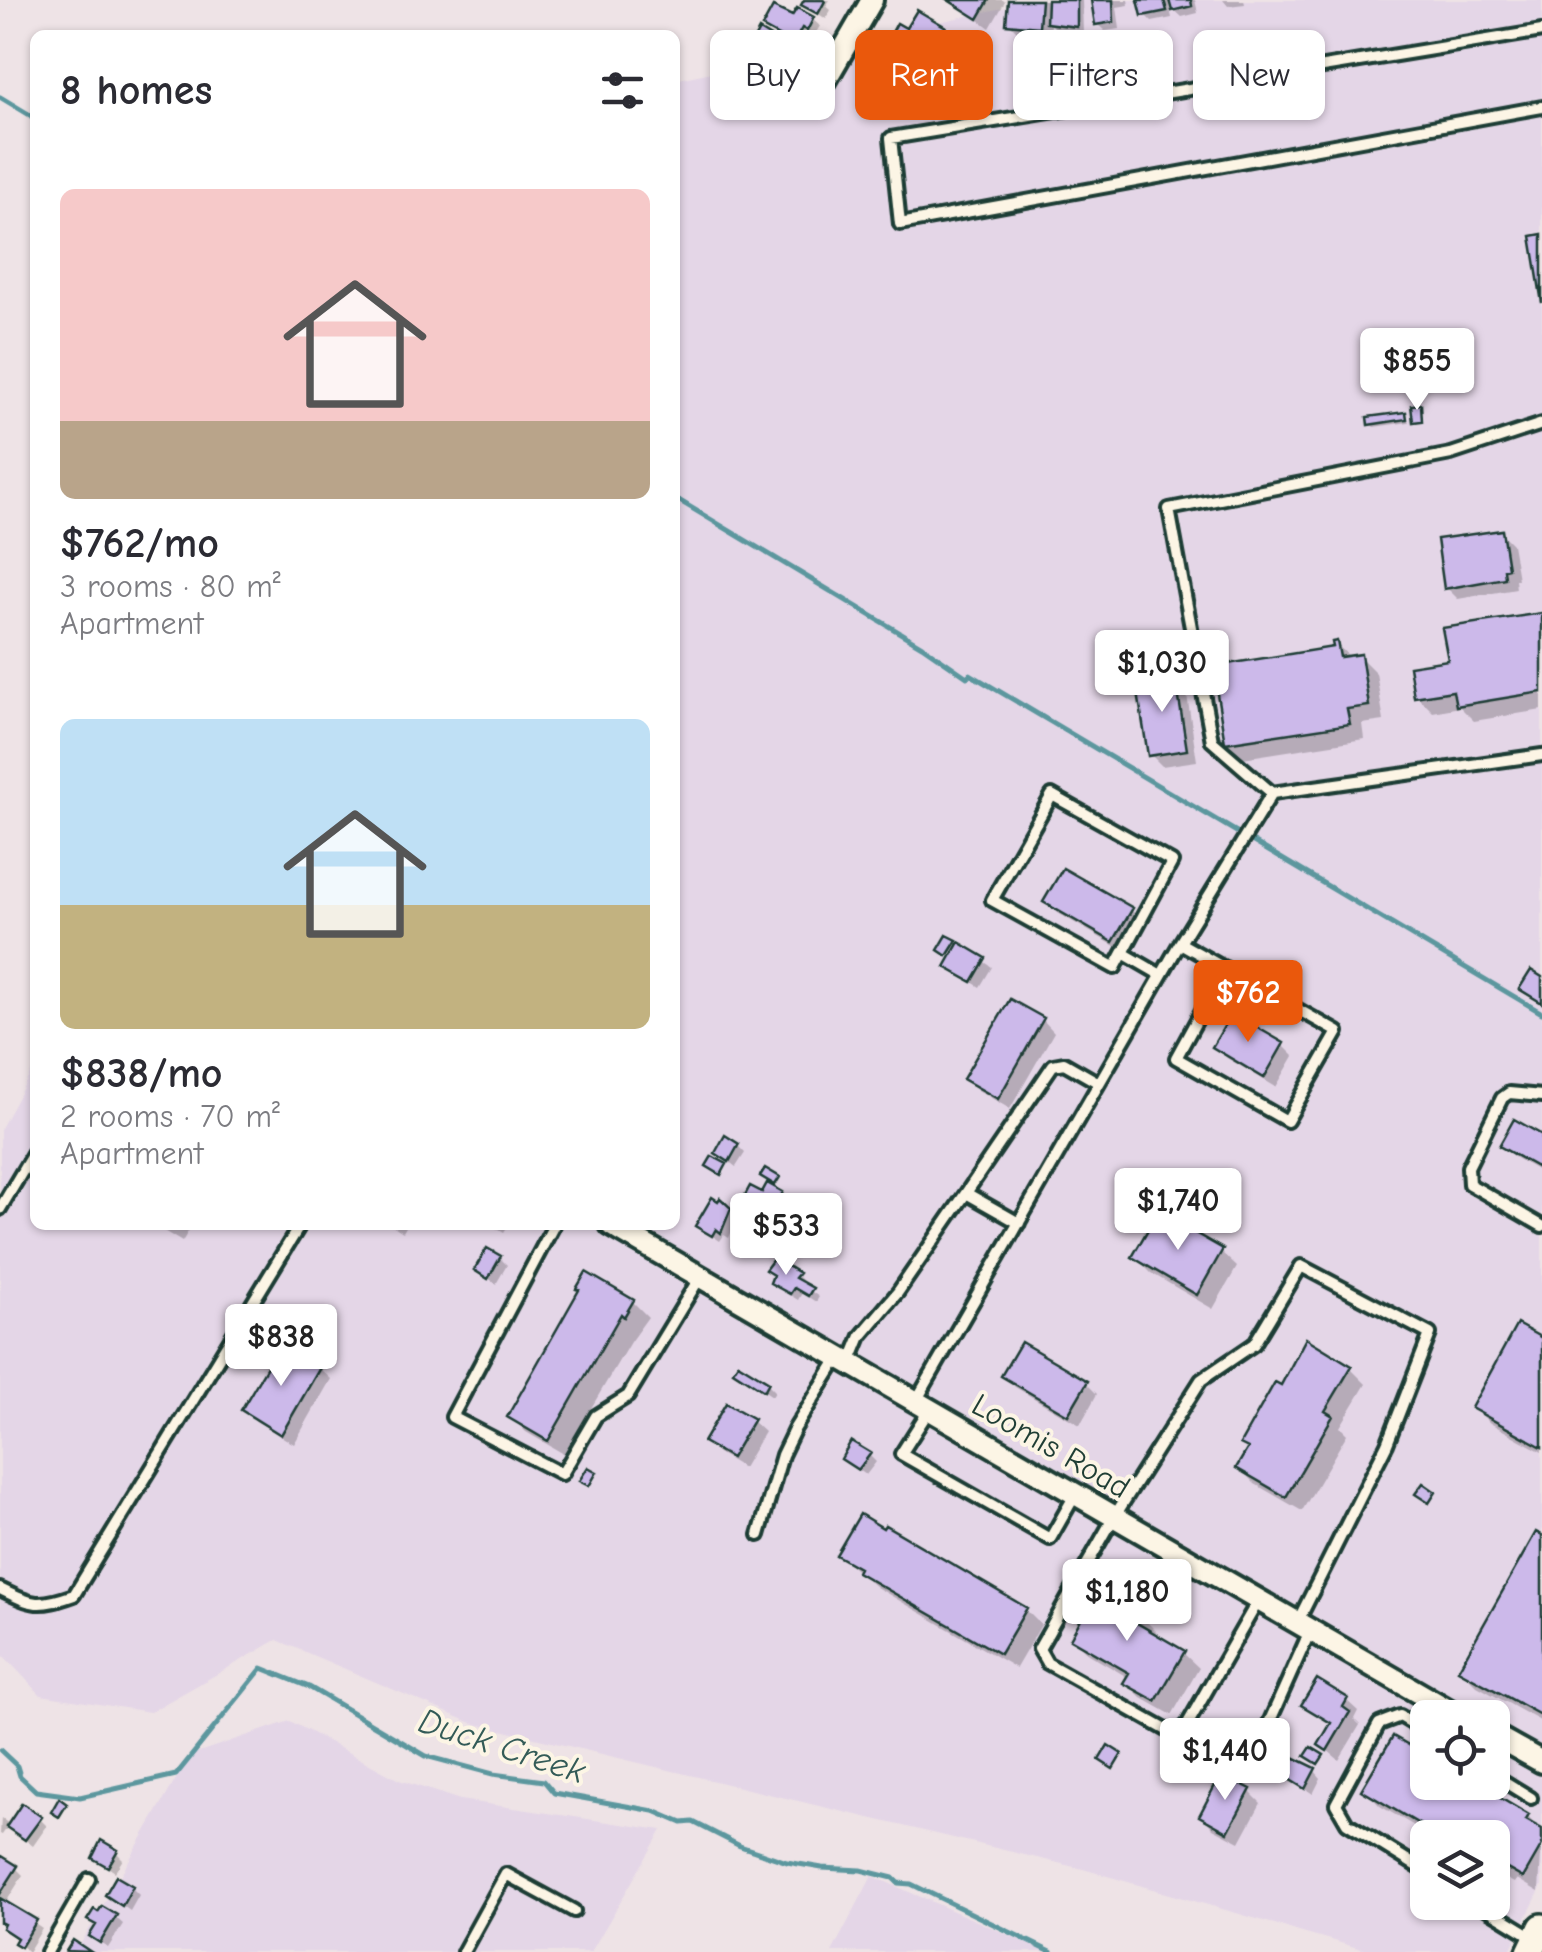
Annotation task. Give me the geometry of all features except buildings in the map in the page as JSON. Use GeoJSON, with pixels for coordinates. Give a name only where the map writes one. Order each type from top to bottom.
{"type":"FeatureCollection","features":[{"type":"Feature","properties":{"kind":"street"},"geometry":{"type":"LineString","coordinates":[[835,64],[872,0]]}},
{"type":"Feature","properties":{"kind":"street","name":"Loomis Road"},"geometry":{"type":"LineString","coordinates":[[620,1230],[1431,1700]]}},
{"type":"Feature","properties":{"kind":"street"},"geometry":{"type":"LineString","coordinates":[[1510,1744],[1542,1762]]}},
{"type":"Feature","properties":{"kind":"lane"},"geometry":{"type":"LineString","coordinates":[[1542,32],[891,138],[900,224],[1542,107]]}},
{"type":"Feature","properties":{"kind":"lane"},"geometry":{"type":"LineString","coordinates":[[1542,424],[1451,454],[1168,509],[1212,741],[1272,793],[1542,755]]}},
{"type":"Feature","properties":{"kind":"lane"},"geometry":{"type":"LineString","coordinates":[[1075,1495],[1050,1539],[901,1454],[1018,1223],[1161,975],[1272,793]]}},
{"type":"Feature","properties":{"kind":"lane"},"geometry":{"type":"LineString","coordinates":[[1052,795],[1172,862],[1124,953],[1115,968],[992,900],[1052,795]]}},
{"type":"Feature","properties":{"kind":"lane"},"geometry":{"type":"LineString","coordinates":[[1180,943],[1225,968],[1338,1032],[1287,1121],[1176,1058],[1225,968]]}},
{"type":"Feature","properties":{"kind":"lane"},"geometry":{"type":"LineString","coordinates":[[1124,953],[1161,975]]}},
{"type":"Feature","properties":{"kind":"lane"},"geometry":{"type":"LineString","coordinates":[[759,1534],[782,1455],[795,1428],[860,1336],[898,1292],[1054,1064],[1064,1063],[1099,1083]]}},
{"type":"Feature","properties":{"kind":"lane"},"geometry":{"type":"LineString","coordinates":[[1542,1096],[1509,1093],[1502,1098],[1468,1168],[1469,1184],[1542,1226]]}},
{"type":"Feature","properties":{"kind":"lane"},"geometry":{"type":"LineString","coordinates":[[0,1209],[30,1158]]}},
{"type":"Feature","properties":{"kind":"lane"},"geometry":{"type":"LineString","coordinates":[[966,1193],[1018,1223]]}},
{"type":"Feature","properties":{"kind":"lane"},"geometry":{"type":"LineString","coordinates":[[0,1589],[31,1604],[54,1602],[74,1594],[297,1230]]}},
{"type":"Feature","properties":{"kind":"lane"},"geometry":{"type":"LineString","coordinates":[[551,1230],[452,1417],[562,1474],[596,1416],[628,1396],[700,1277]]}},
{"type":"Feature","properties":{"kind":"lane"},"geometry":{"type":"LineString","coordinates":[[1258,1601],[1187,1725],[1176,1733],[1047,1664],[1038,1648],[1114,1517],[1201,1380],[1254,1344],[1301,1266],[1430,1334],[1387,1444],[1304,1627],[1260,1743]]}},
{"type":"Feature","properties":{"kind":"lane"},"geometry":{"type":"LineString","coordinates":[[1410,1722],[1400,1716],[1380,1724],[1336,1804],[1346,1824],[1410,1862]]}},
{"type":"Feature","properties":{"kind":"lane"},"geometry":{"type":"LineString","coordinates":[[1510,1785],[1531,1798]]}},
{"type":"Feature","properties":{"kind":"lane"},"geometry":{"type":"LineString","coordinates":[[463,1952],[506,1874],[574,1911]]}},
{"type":"Feature","properties":{"kind":"lane"},"geometry":{"type":"LineString","coordinates":[[48,1952],[89,1879]]}},
{"type":"Feature","properties":{"kind":"lane"},"geometry":{"type":"LineString","coordinates":[[1505,1920],[1536,1939]]}},
{"type":"Feature","properties":{"kind":"shaded area"},"geometry":{"type":"Polygon","coordinates":[[[1039,0],[1542,0],[1542,1763],[1537,1773],[1542,1778],[1542,1886],[1509,1952],[1372,1952],[1083,1869],[472,1723],[277,1640],[150,1712],[41,1695],[0,1652],[0,1130],[30,1074],[30,1230],[680,1230],[680,79],[710,72],[710,120],[835,120],[835,45],[855,40],[855,120],[993,120],[993,30],[902,30],[1039,0]]]}},
{"type":"Feature","properties":{"kind":"shaded area"},"geometry":{"type":"Polygon","coordinates":[[[290,1721],[399,1780],[460,1800],[662,1830],[591,1952],[76,1952],[190,1755],[290,1721]]]}},
{"type":"Feature","properties":{"kind":"shaded area"},"geometry":{"type":"Polygon","coordinates":[[[872,1876],[1049,1952],[832,1952],[872,1876]]]}},
{"type":"Feature","properties":{"kind":"waterway"},"geometry":{"type":"LineString","coordinates":[[0,97],[30,115]]}},
{"type":"Feature","properties":{"kind":"waterway"},"geometry":{"type":"LineString","coordinates":[[680,501],[967,677],[970,674],[1542,1013]]}},
{"type":"Feature","properties":{"kind":"waterway","name":"Duck Creek"},"geometry":{"type":"LineString","coordinates":[[0,1750],[36,1791],[80,1797],[176,1775],[262,1668],[309,1687],[426,1756],[493,1774],[544,1781],[554,1793],[654,1811],[682,1823],[693,1822],[740,1846],[787,1862],[861,1870],[893,1878],[1051,1952]]}}]}
